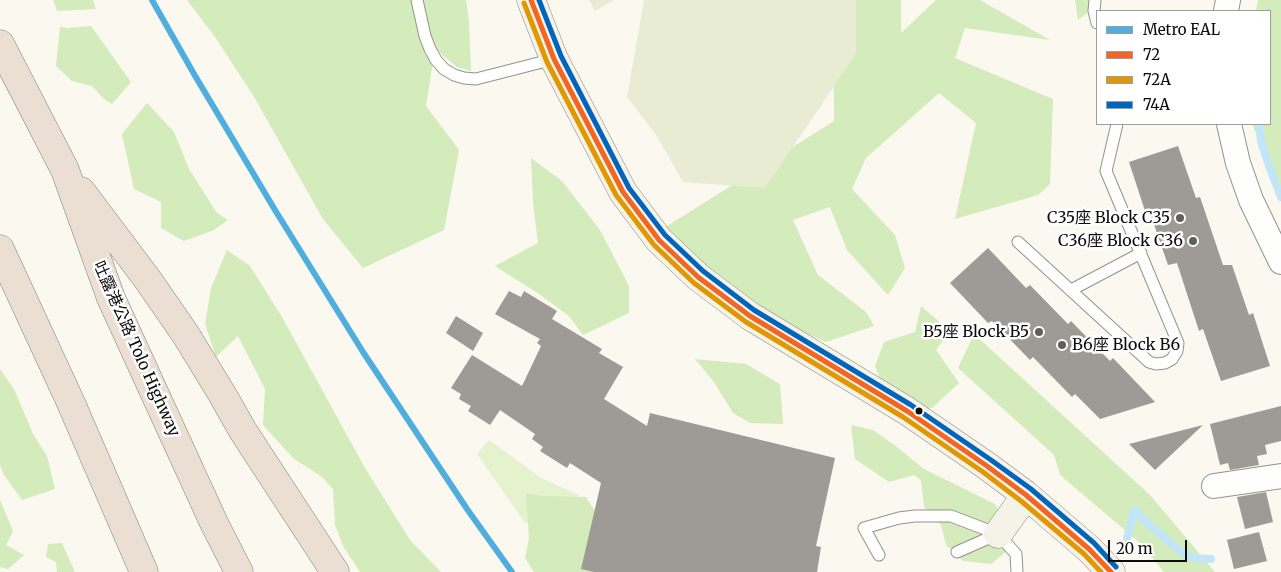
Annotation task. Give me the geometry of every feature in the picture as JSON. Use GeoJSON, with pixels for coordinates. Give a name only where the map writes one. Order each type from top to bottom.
{"type":"FeatureCollection","features":[{"type":"Feature","properties":{"kind":"highway","name":"吐露港公路 Tolo Highway"},"geometry":{"type":"LineString","coordinates":[[0,44],[65,170],[111,298],[214,523],[239,572]]}},
{"type":"Feature","properties":{"kind":"highway"},"geometry":{"type":"LineString","coordinates":[[65,170],[148,280],[186,335],[243,431],[335,572]]}},
{"type":"Feature","properties":{"kind":"highway"},"geometry":{"type":"LineString","coordinates":[[0,249],[71,403],[144,572]]}},
{"type":"Feature","properties":{"kind":"main road"},"geometry":{"type":"LineString","coordinates":[[531,0],[554,59],[623,192],[659,240],[698,277],[750,316],[907,411],[987,466],[1026,495],[1089,549],[1111,572]]}},
{"type":"Feature","properties":{"kind":"main road"},"geometry":{"type":"LineString","coordinates":[[998,534],[1026,495]]}},
{"type":"Feature","properties":{"kind":"street"},"geometry":{"type":"LineString","coordinates":[[1229,125],[1238,163],[1251,200],[1281,262]]}},
{"type":"Feature","properties":{"kind":"street"},"geometry":{"type":"LineString","coordinates":[[1214,486],[1281,476]]}},
{"type":"Feature","properties":{"kind":"lane"},"geometry":{"type":"LineString","coordinates":[[417,0],[430,49],[444,69],[454,75],[476,79],[554,59]]}},
{"type":"Feature","properties":{"kind":"lane"},"geometry":{"type":"LineString","coordinates":[[1095,0],[1094,11],[1096,19]]}},
{"type":"Feature","properties":{"kind":"lane"},"geometry":{"type":"LineString","coordinates":[[1018,242],[1149,362],[1156,364],[1165,363],[1172,359],[1177,352],[1178,343],[1106,171],[1117,125]]}},
{"type":"Feature","properties":{"kind":"lane"},"geometry":{"type":"LineString","coordinates":[[1070,290],[1141,253]]}},
{"type":"Feature","properties":{"kind":"lane"},"geometry":{"type":"LineString","coordinates":[[880,555],[864,528],[899,518],[951,516],[998,534],[1016,554],[1017,572]]}},
{"type":"Feature","properties":{"kind":"lane"},"geometry":{"type":"LineString","coordinates":[[957,552],[998,534]]}},
{"type":"Feature","properties":{"kind":"green space"},"geometry":{"type":"Polygon","coordinates":[[[53,0],[93,0],[96,9],[57,11],[53,0]]]}},
{"type":"Feature","properties":{"kind":"green space"},"geometry":{"type":"Polygon","coordinates":[[[187,0],[466,0],[469,20],[471,71],[457,67],[435,49],[426,106],[459,150],[444,230],[363,268],[323,219],[253,95],[215,37],[187,0]]]}},
{"type":"Feature","properties":{"kind":"green space"},"geometry":{"type":"Polygon","coordinates":[[[589,0],[614,0],[595,11],[589,0]]]}},
{"type":"Feature","properties":{"kind":"green space"},"geometry":{"type":"Polygon","coordinates":[[[644,0],[856,0],[856,54],[765,188],[683,182],[657,136],[627,97],[644,0]]]}},
{"type":"Feature","properties":{"kind":"green space"},"geometry":{"type":"Polygon","coordinates":[[[833,0],[901,0],[901,33],[936,0],[980,0],[1050,40],[965,28],[955,58],[1053,99],[1050,184],[1038,195],[955,219],[976,123],[939,93],[866,158],[852,189],[895,235],[905,268],[888,295],[847,250],[830,207],[793,220],[818,275],[866,312],[874,326],[826,342],[693,285],[664,228],[834,121],[833,0]]]}},
{"type":"Feature","properties":{"kind":"green space"},"geometry":{"type":"Polygon","coordinates":[[[1075,0],[1101,0],[1100,3],[1078,20],[1075,0]]]}},
{"type":"Feature","properties":{"kind":"green space"},"geometry":{"type":"Polygon","coordinates":[[[1258,0],[1281,0],[1281,189],[1252,125],[1271,125],[1271,10],[1256,10],[1258,0]]]}},
{"type":"Feature","properties":{"kind":"green space"},"geometry":{"type":"Polygon","coordinates":[[[91,26],[131,82],[112,104],[104,99],[92,86],[72,81],[56,66],[60,27],[91,26]]]}},
{"type":"Feature","properties":{"kind":"green space"},"geometry":{"type":"Polygon","coordinates":[[[147,103],[174,132],[189,169],[217,213],[228,220],[214,230],[184,241],[161,228],[161,202],[134,189],[122,134],[147,103]]]}},
{"type":"Feature","properties":{"kind":"green space"},"geometry":{"type":"Polygon","coordinates":[[[531,158],[562,181],[600,230],[629,286],[629,313],[583,335],[569,316],[495,266],[538,243],[533,203],[531,158]]]}},
{"type":"Feature","properties":{"kind":"green space"},"geometry":{"type":"Polygon","coordinates":[[[227,250],[250,266],[282,317],[365,468],[410,540],[441,572],[360,572],[343,546],[335,525],[333,489],[321,476],[294,459],[263,425],[265,389],[238,336],[216,357],[205,324],[211,288],[227,250]]]}},
{"type":"Feature","properties":{"kind":"green space"},"geometry":{"type":"Polygon","coordinates":[[[921,306],[950,331],[936,350],[959,383],[933,407],[918,413],[886,396],[875,366],[884,342],[915,332],[921,306]]]}},
{"type":"Feature","properties":{"kind":"green space"},"geometry":{"type":"Polygon","coordinates":[[[974,334],[1150,495],[1215,572],[1164,572],[1140,543],[1060,475],[1054,455],[958,368],[974,334]]]}},
{"type":"Feature","properties":{"kind":"green space"},"geometry":{"type":"Polygon","coordinates":[[[695,359],[746,364],[780,384],[783,424],[750,423],[733,413],[714,382],[695,359]]]}},
{"type":"Feature","properties":{"kind":"green space"},"geometry":{"type":"Polygon","coordinates":[[[0,369],[14,389],[33,434],[47,456],[55,489],[22,500],[4,475],[0,465],[0,369]]]}},
{"type":"Feature","properties":{"kind":"green space"},"geometry":{"type":"Polygon","coordinates":[[[851,425],[873,430],[924,469],[995,504],[1011,531],[1013,546],[991,564],[963,561],[946,545],[941,525],[924,507],[921,480],[914,475],[889,482],[855,459],[851,425]]]}},
{"type":"Feature","properties":{"kind":"green space"},"geometry":{"type":"Polygon","coordinates":[[[489,440],[541,478],[579,495],[569,520],[525,523],[477,454],[489,440]]]}},
{"type":"Feature","properties":{"kind":"green space"},"geometry":{"type":"Polygon","coordinates":[[[526,493],[542,496],[586,497],[606,528],[606,572],[534,572],[525,558],[529,539],[526,493]]]}},
{"type":"Feature","properties":{"kind":"green space"},"geometry":{"type":"Polygon","coordinates":[[[0,500],[13,531],[6,545],[24,555],[8,569],[0,567],[0,500]]]}},
{"type":"Feature","properties":{"kind":"green space"},"geometry":{"type":"Polygon","coordinates":[[[62,543],[75,572],[57,572],[56,562],[46,557],[48,544],[62,543]]]}},
{"type":"Feature","properties":{"kind":"building"},"geometry":{"type":"Polygon","coordinates":[[[1178,146],[1196,198],[1200,197],[1223,265],[1232,265],[1249,315],[1253,313],[1270,366],[1221,381],[1203,329],[1199,331],[1177,263],[1168,265],[1150,213],[1146,214],[1129,162],[1178,146]]]}},
{"type":"Feature","properties":{"kind":"building"},"geometry":{"type":"Polygon","coordinates":[[[988,248],[1026,288],[1030,285],[1068,324],[1071,321],[1110,361],[1113,358],[1155,402],[1100,419],[1075,394],[1072,397],[1033,357],[1030,360],[992,321],[988,323],[950,283],[988,248]]]}},
{"type":"Feature","properties":{"kind":"building"},"geometry":{"type":"Polygon","coordinates":[[[509,291],[521,297],[524,291],[557,311],[552,319],[602,349],[599,353],[623,367],[604,399],[647,426],[650,413],[835,458],[816,546],[821,547],[817,572],[594,572],[581,569],[601,483],[570,463],[567,468],[540,451],[543,447],[532,439],[535,434],[500,410],[490,425],[468,411],[471,406],[459,399],[461,394],[451,388],[472,355],[522,386],[541,346],[537,343],[540,339],[495,314],[509,291]]]}},
{"type":"Feature","properties":{"kind":"building"},"geometry":{"type":"Polygon","coordinates":[[[456,316],[483,333],[473,351],[446,333],[456,316]]]}},
{"type":"Feature","properties":{"kind":"building"},"geometry":{"type":"Polygon","coordinates":[[[1281,406],[1281,441],[1265,445],[1267,454],[1257,456],[1259,465],[1230,470],[1228,463],[1220,465],[1210,424],[1281,406]]]}},
{"type":"Feature","properties":{"kind":"building"},"geometry":{"type":"Polygon","coordinates":[[[1203,425],[1155,470],[1129,444],[1203,425]]]}},
{"type":"Feature","properties":{"kind":"building"},"geometry":{"type":"Polygon","coordinates":[[[1266,492],[1273,522],[1245,529],[1237,497],[1266,492]]]}},
{"type":"Feature","properties":{"kind":"building"},"geometry":{"type":"Polygon","coordinates":[[[1259,532],[1267,561],[1234,569],[1227,540],[1259,532]]]}},
{"type":"Feature","properties":{"kind":"waterway"},"geometry":{"type":"LineString","coordinates":[[1259,125],[1261,141],[1281,197]]}},
{"type":"Feature","properties":{"kind":"waterway"},"geometry":{"type":"LineString","coordinates":[[1127,538],[1135,510],[1181,552],[1194,558],[1211,559]]}},
{"type":"Feature","properties":{"kind":"metro line","name":"EAL"},"geometry":{"type":"LineString","coordinates":[[152,0],[275,210],[363,352],[467,509],[512,572]]}},
{"type":"Feature","properties":{"kind":"transit line","name":"72"},"geometry":{"type":"LineString","coordinates":[[531,0],[554,59],[623,192],[659,240],[698,277],[750,316],[907,411],[987,466],[1026,495],[1089,549],[1111,572]]}},
{"type":"Feature","properties":{"kind":"transit line","name":"74A"},"geometry":{"type":"LineString","coordinates":[[539,0],[561,56],[629,188],[665,235],[703,271],[754,310],[911,405],[1031,489],[1094,543],[1116,567]]}},
{"type":"Feature","properties":{"kind":"transit line","name":"72A"},"geometry":{"type":"LineString","coordinates":[[524,3],[547,62],[616,195],[654,245],[694,283],[746,322],[903,417],[983,472],[1084,554],[1101,572]]}},
{"type":"Feature","properties":{"kind":"place","name":"C35座 Block C35"},"geometry":{"type":"Point","coordinates":[1180,218]}},
{"type":"Feature","properties":{"kind":"place","name":"C36座 Block C36"},"geometry":{"type":"Point","coordinates":[1193,241]}},
{"type":"Feature","properties":{"kind":"place","name":"B5座 Block B5"},"geometry":{"type":"Point","coordinates":[1039,332]}},
{"type":"Feature","properties":{"kind":"place","name":"B6座 Block B6"},"geometry":{"type":"Point","coordinates":[1062,345]}}]}
